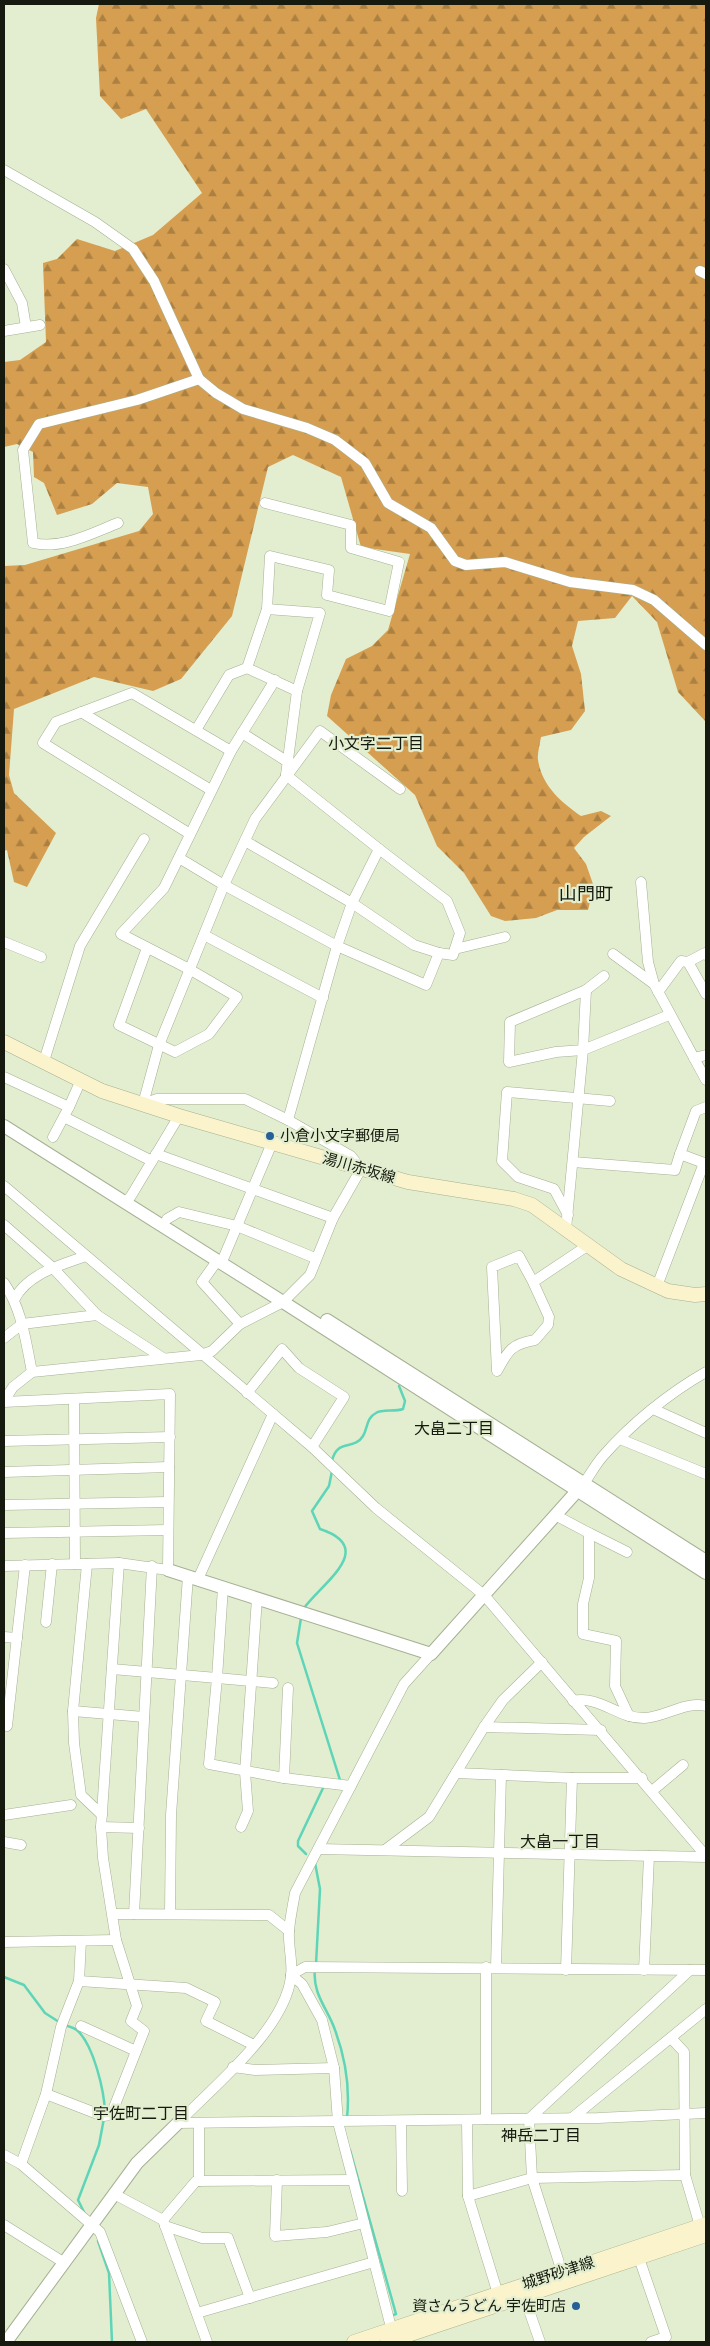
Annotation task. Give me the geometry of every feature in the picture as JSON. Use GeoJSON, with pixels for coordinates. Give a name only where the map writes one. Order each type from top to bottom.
{"type":"FeatureCollection","features":[{"type":"Feature","properties":{"kind":"main road","name":"湯川赤坂線"},"geometry":{"type":"LineString","coordinates":[[4,1042],[102,1091],[179,1116],[408,1182],[514,1199],[532,1205],[567,1222],[587,1246],[621,1269],[657,1286],[686,1294],[706,1294]]}},
{"type":"Feature","properties":{"kind":"main road","name":"城野砂津線"},"geometry":{"type":"LineString","coordinates":[[354,2342],[392,2339],[639,2258],[704,2228]]}},
{"type":"Feature","properties":{"kind":"main road","name":"城野砂津線"},"geometry":{"type":"LineString","coordinates":[[392,2339],[498,2294],[704,2228]]}},
{"type":"Feature","properties":{"kind":"street"},"geometry":{"type":"LineString","coordinates":[[4,170],[96,222],[134,249],[154,281],[199,379],[216,393],[243,409],[307,428],[335,440],[365,462],[388,504],[431,528],[455,561],[466,565],[506,562],[570,582],[633,590],[654,600],[706,645]]}},
{"type":"Feature","properties":{"kind":"street"},"geometry":{"type":"LineString","coordinates":[[4,269],[22,303],[26,328]]}},
{"type":"Feature","properties":{"kind":"street"},"geometry":{"type":"LineString","coordinates":[[4,331],[40,325]]}},
{"type":"Feature","properties":{"kind":"street"},"geometry":{"type":"LineString","coordinates":[[118,523],[69,541],[43,546],[33,543],[23,450],[28,439],[39,424],[137,400],[199,379]]}},
{"type":"Feature","properties":{"kind":"street"},"geometry":{"type":"LineString","coordinates":[[247,668],[267,609],[270,556],[329,570],[327,594],[389,611],[399,562],[351,548],[351,525],[265,503]]}},
{"type":"Feature","properties":{"kind":"street"},"geometry":{"type":"LineString","coordinates":[[267,609],[320,613],[297,691],[286,775]]}},
{"type":"Feature","properties":{"kind":"street"},"geometry":{"type":"LineString","coordinates":[[196,730],[229,675],[247,668],[297,691]]}},
{"type":"Feature","properties":{"kind":"street"},"geometry":{"type":"LineString","coordinates":[[147,948],[119,1025],[175,1052],[209,1034],[236,997],[189,969],[121,934],[164,888],[231,751],[275,680]]}},
{"type":"Feature","properties":{"kind":"street"},"geometry":{"type":"LineString","coordinates":[[190,834],[43,743],[56,722],[132,693],[231,751]]}},
{"type":"Feature","properties":{"kind":"street"},"geometry":{"type":"LineString","coordinates":[[80,712],[211,790]]}},
{"type":"Feature","properties":{"kind":"street"},"geometry":{"type":"LineString","coordinates":[[143,1104],[159,1045],[224,885],[255,818],[320,731],[400,789]]}},
{"type":"Feature","properties":{"kind":"street"},"geometry":{"type":"LineString","coordinates":[[242,733],[288,762]]}},
{"type":"Feature","properties":{"kind":"street"},"geometry":{"type":"LineString","coordinates":[[245,840],[352,903],[414,945],[439,953],[453,955],[460,933],[447,901],[286,775]]}},
{"type":"Feature","properties":{"kind":"street"},"geometry":{"type":"LineString","coordinates":[[44,1061],[80,946],[144,840]]}},
{"type":"Feature","properties":{"kind":"street"},"geometry":{"type":"LineString","coordinates":[[288,1120],[337,946],[352,903],[379,849]]}},
{"type":"Feature","properties":{"kind":"street"},"geometry":{"type":"LineString","coordinates":[[179,858],[224,885],[337,946],[426,985],[439,953]]}},
{"type":"Feature","properties":{"kind":"street"},"geometry":{"type":"LineString","coordinates":[[641,882],[648,962],[656,988],[706,1080]]}},
{"type":"Feature","properties":{"kind":"street"},"geometry":{"type":"LineString","coordinates":[[204,935],[323,998]]}},
{"type":"Feature","properties":{"kind":"street"},"geometry":{"type":"LineString","coordinates":[[455,949],[505,937]]}},
{"type":"Feature","properties":{"kind":"street"},"geometry":{"type":"LineString","coordinates":[[4,942],[41,957]]}},
{"type":"Feature","properties":{"kind":"street"},"geometry":{"type":"LineString","coordinates":[[656,988],[681,961],[688,962],[705,953],[706,955]]}},
{"type":"Feature","properties":{"kind":"street"},"geometry":{"type":"LineString","coordinates":[[613,954],[656,988]]}},
{"type":"Feature","properties":{"kind":"street"},"geometry":{"type":"LineString","coordinates":[[688,962],[706,994]]}},
{"type":"Feature","properties":{"kind":"street"},"geometry":{"type":"LineString","coordinates":[[604,976],[586,990],[510,1022],[509,1062],[556,1052],[583,1050],[669,1014]]}},
{"type":"Feature","properties":{"kind":"street"},"geometry":{"type":"LineString","coordinates":[[567,1222],[583,1050],[586,990]]}},
{"type":"Feature","properties":{"kind":"street"},"geometry":{"type":"LineString","coordinates":[[694,1058],[706,1055]]}},
{"type":"Feature","properties":{"kind":"street"},"geometry":{"type":"LineString","coordinates":[[4,1077],[69,1106]]}},
{"type":"Feature","properties":{"kind":"street"},"geometry":{"type":"LineString","coordinates":[[53,1137],[81,1080]]}},
{"type":"Feature","properties":{"kind":"street"},"geometry":{"type":"LineString","coordinates":[[567,1222],[554,1188],[518,1177],[502,1160],[507,1092],[610,1101]]}},
{"type":"Feature","properties":{"kind":"street"},"geometry":{"type":"LineString","coordinates":[[4,1402],[13,1387],[32,1372],[201,1355],[212,1351],[240,1324],[286,1299],[310,1275],[315,1258],[334,1218],[361,1169],[351,1156],[288,1120],[245,1099],[157,1099],[143,1104]]}},
{"type":"Feature","properties":{"kind":"street"},"geometry":{"type":"LineString","coordinates":[[573,1162],[674,1170],[696,1111],[706,1107]]}},
{"type":"Feature","properties":{"kind":"street"},"geometry":{"type":"LineString","coordinates":[[4,1116],[221,1260],[286,1299],[581,1487],[706,1561]]}},
{"type":"Feature","properties":{"kind":"street"},"geometry":{"type":"LineString","coordinates":[[128,1200],[179,1116]]}},
{"type":"Feature","properties":{"kind":"street"},"geometry":{"type":"LineString","coordinates":[[64,1117],[154,1157],[334,1218]]}},
{"type":"Feature","properties":{"kind":"street"},"geometry":{"type":"LineString","coordinates":[[4,1126],[128,1200],[167,1219],[221,1260]]}},
{"type":"Feature","properties":{"kind":"street"},"geometry":{"type":"LineString","coordinates":[[240,1324],[202,1282],[221,1260],[272,1143]]}},
{"type":"Feature","properties":{"kind":"street"},"geometry":{"type":"LineString","coordinates":[[657,1286],[704,1163],[680,1154]]}},
{"type":"Feature","properties":{"kind":"street"},"geometry":{"type":"LineString","coordinates":[[4,1186],[201,1355],[312,1447],[376,1508],[484,1595],[542,1662],[573,1702],[601,1730],[642,1778],[706,1856]]}},
{"type":"Feature","properties":{"kind":"street"},"geometry":{"type":"LineString","coordinates":[[167,1219],[179,1212],[237,1226],[315,1258]]}},
{"type":"Feature","properties":{"kind":"street"},"geometry":{"type":"LineString","coordinates":[[4,1225],[53,1268],[96,1314],[163,1358]]}},
{"type":"Feature","properties":{"kind":"street"},"geometry":{"type":"LineString","coordinates":[[533,1282],[587,1246]]}},
{"type":"Feature","properties":{"kind":"street"},"geometry":{"type":"LineString","coordinates":[[14,1300],[17,1293],[31,1280],[53,1268],[86,1256]]}},
{"type":"Feature","properties":{"kind":"street"},"geometry":{"type":"LineString","coordinates":[[519,1256],[533,1282],[550,1317],[548,1325],[535,1340],[520,1342],[508,1351],[497,1372],[492,1267],[519,1256]]}},
{"type":"Feature","properties":{"kind":"street"},"geometry":{"type":"LineString","coordinates":[[4,1283],[14,1300],[22,1324],[32,1372]]}},
{"type":"Feature","properties":{"kind":"street"},"geometry":{"type":"LineString","coordinates":[[4,1338],[22,1324],[96,1314]]}},
{"type":"Feature","properties":{"kind":"street"},"geometry":{"type":"LineString","coordinates":[[247,1393],[282,1349],[299,1368],[344,1396],[312,1447]]}},
{"type":"Feature","properties":{"kind":"street"},"geometry":{"type":"LineString","coordinates":[[6,2342],[137,2163],[233,2067],[279,2015],[287,1996],[291,1975],[289,1931],[295,1893],[404,1684],[581,1487],[602,1457],[653,1410],[706,1372]]}},
{"type":"Feature","properties":{"kind":"street"},"geometry":{"type":"LineString","coordinates":[[4,1402],[170,1394],[168,1570]]}},
{"type":"Feature","properties":{"kind":"street"},"geometry":{"type":"LineString","coordinates":[[74,1400],[75,1564]]}},
{"type":"Feature","properties":{"kind":"street"},"geometry":{"type":"LineString","coordinates":[[653,1410],[706,1433]]}},
{"type":"Feature","properties":{"kind":"street"},"geometry":{"type":"LineString","coordinates":[[170,1913],[171,1815],[181,1675],[193,1578],[273,1414]]}},
{"type":"Feature","properties":{"kind":"street"},"geometry":{"type":"LineString","coordinates":[[4,1441],[170,1437]]}},
{"type":"Feature","properties":{"kind":"street"},"geometry":{"type":"LineString","coordinates":[[620,1440],[706,1474]]}},
{"type":"Feature","properties":{"kind":"street"},"geometry":{"type":"LineString","coordinates":[[4,1472],[169,1467]]}},
{"type":"Feature","properties":{"kind":"street"},"geometry":{"type":"LineString","coordinates":[[581,1487],[706,1573]]}},
{"type":"Feature","properties":{"kind":"street"},"geometry":{"type":"LineString","coordinates":[[4,1505],[168,1502]]}},
{"type":"Feature","properties":{"kind":"street"},"geometry":{"type":"LineString","coordinates":[[555,1516],[626,1552]]}},
{"type":"Feature","properties":{"kind":"street"},"geometry":{"type":"LineString","coordinates":[[4,1533],[168,1530]]}},
{"type":"Feature","properties":{"kind":"street"},"geometry":{"type":"LineString","coordinates":[[589,1533],[589,1578],[583,1604],[583,1634],[616,1641],[615,1686],[629,1716]]}},
{"type":"Feature","properties":{"kind":"street"},"geometry":{"type":"LineString","coordinates":[[4,1566],[119,1563],[152,1566],[431,1654]]}},
{"type":"Feature","properties":{"kind":"street"},"geometry":{"type":"LineString","coordinates":[[46,2094],[103,2116],[111,2115],[144,2031],[132,2021],[137,2006],[116,1940],[114,1914],[103,1858],[101,1827],[119,1563]]}},
{"type":"Feature","properties":{"kind":"street"},"geometry":{"type":"LineString","coordinates":[[46,1622],[52,1564]]}},
{"type":"Feature","properties":{"kind":"street"},"geometry":{"type":"LineString","coordinates":[[86,1564],[73,1711],[74,1743],[81,1795],[102,1815]]}},
{"type":"Feature","properties":{"kind":"street"},"geometry":{"type":"LineString","coordinates":[[4,1725],[7,1726],[25,1565]]}},
{"type":"Feature","properties":{"kind":"street"},"geometry":{"type":"LineString","coordinates":[[134,1914],[152,1566]]}},
{"type":"Feature","properties":{"kind":"street"},"geometry":{"type":"LineString","coordinates":[[223,1587],[209,1764],[245,1772],[351,1786]]}},
{"type":"Feature","properties":{"kind":"street"},"geometry":{"type":"LineString","coordinates":[[242,1827],[248,1811],[245,1772],[257,1598]]}},
{"type":"Feature","properties":{"kind":"street"},"geometry":{"type":"LineString","coordinates":[[4,1637],[17,1638]]}},
{"type":"Feature","properties":{"kind":"street"},"geometry":{"type":"LineString","coordinates":[[385,1850],[429,1817],[484,1727],[504,1700],[542,1662]]}},
{"type":"Feature","properties":{"kind":"street"},"geometry":{"type":"LineString","coordinates":[[112,1669],[274,1683]]}},
{"type":"Feature","properties":{"kind":"street"},"geometry":{"type":"LineString","coordinates":[[284,1778],[288,1688]]}},
{"type":"Feature","properties":{"kind":"street"},"geometry":{"type":"LineString","coordinates":[[573,1702],[586,1699],[629,1716],[646,1718],[683,1707],[706,1706]]}},
{"type":"Feature","properties":{"kind":"street"},"geometry":{"type":"LineString","coordinates":[[73,1711],[144,1717]]}},
{"type":"Feature","properties":{"kind":"street"},"geometry":{"type":"LineString","coordinates":[[484,1727],[601,1730]]}},
{"type":"Feature","properties":{"kind":"street"},"geometry":{"type":"LineString","coordinates":[[652,1791],[684,1765]]}},
{"type":"Feature","properties":{"kind":"street"},"geometry":{"type":"LineString","coordinates":[[456,1773],[572,1778],[642,1778]]}},
{"type":"Feature","properties":{"kind":"street"},"geometry":{"type":"LineString","coordinates":[[486,2120],[491,1968],[499,1852],[501,1776]]}},
{"type":"Feature","properties":{"kind":"street"},"geometry":{"type":"LineString","coordinates":[[566,1970],[572,1778]]}},
{"type":"Feature","properties":{"kind":"street"},"geometry":{"type":"LineString","coordinates":[[4,1814],[71,1806]]}},
{"type":"Feature","properties":{"kind":"street"},"geometry":{"type":"LineString","coordinates":[[101,1827],[139,1828]]}},
{"type":"Feature","properties":{"kind":"street"},"geometry":{"type":"LineString","coordinates":[[4,1842],[21,1845]]}},
{"type":"Feature","properties":{"kind":"street"},"geometry":{"type":"LineString","coordinates":[[318,1849],[706,1856]]}},
{"type":"Feature","properties":{"kind":"street"},"geometry":{"type":"LineString","coordinates":[[644,1970],[649,1856]]}},
{"type":"Feature","properties":{"kind":"street"},"geometry":{"type":"LineString","coordinates":[[114,1914],[269,1915],[289,1931]]}},
{"type":"Feature","properties":{"kind":"street"},"geometry":{"type":"LineString","coordinates":[[4,1942],[116,1940]]}},
{"type":"Feature","properties":{"kind":"street"},"geometry":{"type":"LineString","coordinates":[[21,2164],[46,2094],[61,2027],[79,1981],[81,1941]]}},
{"type":"Feature","properties":{"kind":"street"},"geometry":{"type":"LineString","coordinates":[[291,1975],[305,1967],[706,1970]]}},
{"type":"Feature","properties":{"kind":"street"},"geometry":{"type":"LineString","coordinates":[[529,2119],[690,1970]]}},
{"type":"Feature","properties":{"kind":"street"},"geometry":{"type":"LineString","coordinates":[[291,1975],[302,1984],[322,2020],[334,2068],[338,2122],[392,2339]]}},
{"type":"Feature","properties":{"kind":"street"},"geometry":{"type":"LineString","coordinates":[[79,1981],[186,1988],[214,2002],[206,2021],[254,2045]]}},
{"type":"Feature","properties":{"kind":"street"},"geometry":{"type":"LineString","coordinates":[[572,2118],[706,2009]]}},
{"type":"Feature","properties":{"kind":"street"},"geometry":{"type":"LineString","coordinates":[[81,2026],[136,2051]]}},
{"type":"Feature","properties":{"kind":"street"},"geometry":{"type":"LineString","coordinates":[[671,2038],[684,2052],[684,2176],[704,2228]]}},
{"type":"Feature","properties":{"kind":"street"},"geometry":{"type":"LineString","coordinates":[[233,2067],[255,2070],[334,2068]]}},
{"type":"Feature","properties":{"kind":"street"},"geometry":{"type":"LineString","coordinates":[[178,2123],[486,2120],[706,2113]]}},
{"type":"Feature","properties":{"kind":"street"},"geometry":{"type":"LineString","coordinates":[[529,2119],[532,2178],[562,2272]]}},
{"type":"Feature","properties":{"kind":"street"},"geometry":{"type":"LineString","coordinates":[[467,2120],[468,2196],[498,2294]]}},
{"type":"Feature","properties":{"kind":"street"},"geometry":{"type":"LineString","coordinates":[[401,2121],[402,2191]]}},
{"type":"Feature","properties":{"kind":"street"},"geometry":{"type":"LineString","coordinates":[[199,2123],[199,2181]]}},
{"type":"Feature","properties":{"kind":"street"},"geometry":{"type":"LineString","coordinates":[[4,2155],[21,2164],[89,2229],[100,2232],[142,2342]]}},
{"type":"Feature","properties":{"kind":"street"},"geometry":{"type":"LineString","coordinates":[[468,2196],[532,2178],[684,2176]]}},
{"type":"Feature","properties":{"kind":"street"},"geometry":{"type":"LineString","coordinates":[[277,2180],[275,2236],[327,2232],[364,2223]]}},
{"type":"Feature","properties":{"kind":"street"},"geometry":{"type":"LineString","coordinates":[[164,2223],[196,2181],[353,2180]]}},
{"type":"Feature","properties":{"kind":"street"},"geometry":{"type":"LineString","coordinates":[[114,2194],[164,2223],[202,2238],[228,2238],[250,2298]]}},
{"type":"Feature","properties":{"kind":"street"},"geometry":{"type":"LineString","coordinates":[[164,2223],[207,2342]]}},
{"type":"Feature","properties":{"kind":"street"},"geometry":{"type":"LineString","coordinates":[[4,2225],[63,2262]]}},
{"type":"Feature","properties":{"kind":"street"},"geometry":{"type":"LineString","coordinates":[[639,2258],[666,2337],[651,2342]]}},
{"type":"Feature","properties":{"kind":"street"},"geometry":{"type":"LineString","coordinates":[[197,2313],[374,2262]]}},
{"type":"Feature","properties":{"kind":"street"},"geometry":{"type":"LineString","coordinates":[[524,2296],[540,2342]]}},
{"type":"Feature","properties":{"kind":"green space"},"geometry":{"type":"Polygon","coordinates":[[[99,4],[706,4],[706,722],[678,692],[657,622],[632,596],[615,618],[578,621],[572,646],[581,674],[585,711],[571,730],[541,737],[538,758],[540,769],[548,785],[566,805],[581,816],[601,811],[611,816],[584,837],[574,848],[586,864],[594,887],[588,910],[557,910],[536,918],[505,921],[491,916],[464,873],[437,846],[415,795],[327,716],[331,695],[346,659],[372,646],[388,630],[410,554],[361,547],[341,477],[293,455],[268,467],[232,616],[181,679],[153,691],[94,677],[14,709],[9,775],[14,793],[56,833],[27,887],[14,882],[7,850],[4,851],[4,566],[25,565],[139,531],[153,514],[148,487],[117,483],[92,504],[57,515],[44,483],[34,477],[33,452],[17,444],[4,447],[4,362],[20,360],[46,342],[43,263],[57,259],[77,239],[115,251],[153,235],[202,193],[146,109],[121,119],[100,96],[96,18],[99,4]]]}},
{"type":"Feature","properties":{"kind":"waterway"},"geometry":{"type":"LineString","coordinates":[[332,1461],[334,1454],[338,1450],[355,1443],[363,1436],[373,1415],[382,1411],[403,1409],[405,1401],[399,1386]]}},
{"type":"Feature","properties":{"kind":"waterway"},"geometry":{"type":"LineString","coordinates":[[304,1608],[332,1577],[345,1556],[344,1546],[337,1537],[320,1529],[312,1511],[329,1486],[332,1471]]}},
{"type":"Feature","properties":{"kind":"waterway"},"geometry":{"type":"LineString","coordinates":[[301,1618],[297,1643],[340,1780],[338,1780]]}},
{"type":"Feature","properties":{"kind":"waterway"},"geometry":{"type":"LineString","coordinates":[[306,1854],[298,1846],[298,1841],[324,1786]]}},
{"type":"Feature","properties":{"kind":"waterway"},"geometry":{"type":"LineString","coordinates":[[315,1863],[320,1889],[316,1964]]}},
{"type":"Feature","properties":{"kind":"waterway"},"geometry":{"type":"LineString","coordinates":[[315,1969],[318,1994],[332,2022],[342,2051],[348,2096],[347,2118]]}},
{"type":"Feature","properties":{"kind":"waterway"},"geometry":{"type":"LineString","coordinates":[[4,1977],[24,1985],[45,2013],[59,2022]]}},
{"type":"Feature","properties":{"kind":"waterway"},"geometry":{"type":"LineString","coordinates":[[64,2025],[78,2031],[89,2047],[103,2092],[105,2112]]}},
{"type":"Feature","properties":{"kind":"waterway"},"geometry":{"type":"LineString","coordinates":[[85,2214],[78,2200],[99,2145],[104,2118]]}},
{"type":"Feature","properties":{"kind":"waterway"},"geometry":{"type":"LineString","coordinates":[[350,2150],[396,2314],[393,2315]]}},
{"type":"Feature","properties":{"kind":"waterway"},"geometry":{"type":"LineString","coordinates":[[98,2241],[109,2273],[112,2342]]}},
{"type":"Feature","properties":{"kind":"place","name":"小倉小文字郵便局"},"geometry":{"type":"Point","coordinates":[270,1136]}},
{"type":"Feature","properties":{"kind":"place","name":"資さんうどん 宇佐町店"},"geometry":{"type":"Point","coordinates":[576,2306]}},
{"type":"Feature","properties":{"kind":"district","name":"小文字二丁目"},"geometry":{"type":"Point","coordinates":[376,743]}},
{"type":"Feature","properties":{"kind":"district","name":"山門町"},"geometry":{"type":"Point","coordinates":[586,894]}},
{"type":"Feature","properties":{"kind":"district","name":"大畠二丁目"},"geometry":{"type":"Point","coordinates":[454,1428]}},
{"type":"Feature","properties":{"kind":"district","name":"大畠一丁目"},"geometry":{"type":"Point","coordinates":[560,1841]}},
{"type":"Feature","properties":{"kind":"district","name":"宇佐町二丁目"},"geometry":{"type":"Point","coordinates":[141,2113]}},
{"type":"Feature","properties":{"kind":"district","name":"神岳二丁目"},"geometry":{"type":"Point","coordinates":[541,2135]}}]}
